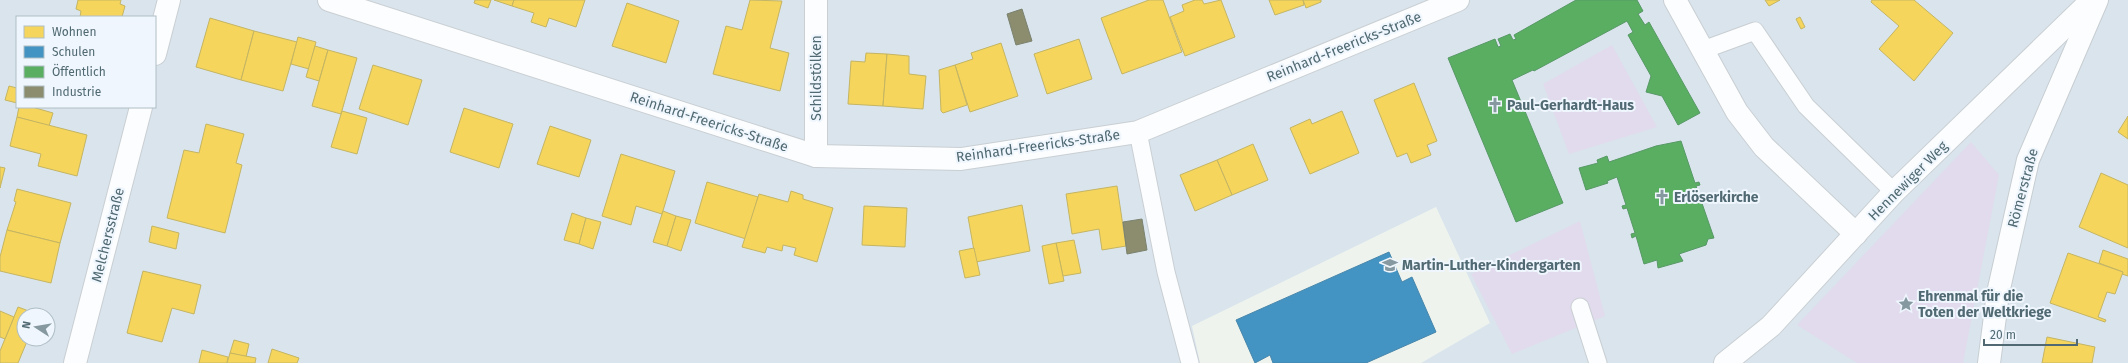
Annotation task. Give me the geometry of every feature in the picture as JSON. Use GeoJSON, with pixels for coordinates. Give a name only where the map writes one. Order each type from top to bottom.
{"type":"FeatureCollection","features":[{"type":"Feature","properties":{"kind":"street"},"geometry":{"type":"LineString","coordinates":[[156,50],[169,0]]}},
{"type":"Feature","properties":{"kind":"street","name":"Reinhard-Freericks-Straße"},"geometry":{"type":"LineString","coordinates":[[329,0],[816,156],[961,158],[1138,132],[1458,0]]}},
{"type":"Feature","properties":{"kind":"street","name":"Schildstölken"},"geometry":{"type":"LineString","coordinates":[[816,0],[816,156]]}},
{"type":"Feature","properties":{"kind":"street"},"geometry":{"type":"LineString","coordinates":[[1676,0],[1737,112],[1764,147],[1856,234]]}},
{"type":"Feature","properties":{"kind":"street","name":"Hennewiger Weg"},"geometry":{"type":"LineString","coordinates":[[1725,363],[1771,326],[1894,192],[2092,0]]}},
{"type":"Feature","properties":{"kind":"street","name":"Römerstraße"},"geometry":{"type":"LineString","coordinates":[[1989,363],[1998,293],[2028,160],[2097,0]]}},
{"type":"Feature","properties":{"kind":"street","name":"Melchersstraße"},"geometry":{"type":"LineString","coordinates":[[75,363],[141,108]]}},
{"type":"Feature","properties":{"kind":"lane"},"geometry":{"type":"LineString","coordinates":[[1703,50],[1755,32],[1806,106],[1894,192]]}},
{"type":"Feature","properties":{"kind":"lane"},"geometry":{"type":"LineString","coordinates":[[1138,132],[1166,272],[1190,363]]}},
{"type":"Feature","properties":{"kind":"lane"},"geometry":{"type":"LineString","coordinates":[[1580,307],[1598,363]]}},
{"type":"Feature","properties":{"kind":"shaded area"},"geometry":{"type":"Polygon","coordinates":[[[0,0],[2128,0],[2128,363],[0,363],[0,0]]]}},
{"type":"Feature","properties":{"kind":"shaded area"},"geometry":{"type":"Polygon","coordinates":[[[1612,45],[1657,127],[1569,154],[1543,84],[1612,45]]]}},
{"type":"Feature","properties":{"kind":"shaded area"},"geometry":{"type":"Polygon","coordinates":[[[1971,142],[1999,175],[1963,363],[1857,363],[1797,325],[1971,142]]]}},
{"type":"Feature","properties":{"kind":"shaded area","name":"Martin-Luther-Kindergarten"},"geometry":{"type":"Polygon","coordinates":[[[1436,207],[1490,323],[1421,363],[1200,363],[1192,326],[1436,207]]]}},
{"type":"Feature","properties":{"kind":"shaded area"},"geometry":{"type":"Polygon","coordinates":[[[1580,221],[1605,316],[1512,354],[1471,274],[1580,221]]]}},
{"type":"Feature","properties":{"kind":"building: Wohnen"},"geometry":{"type":"Polygon","coordinates":[[[78,0],[121,0],[120,4],[125,6],[122,16],[80,16],[81,11],[76,9],[78,0]]]}},
{"type":"Feature","properties":{"kind":"building: Wohnen"},"geometry":{"type":"Polygon","coordinates":[[[475,0],[491,0],[488,8],[474,3],[475,0]]]}},
{"type":"Feature","properties":{"kind":"building: Wohnen"},"geometry":{"type":"Polygon","coordinates":[[[494,0],[514,0],[512,6],[494,0]]]}},
{"type":"Feature","properties":{"kind":"building: Wohnen"},"geometry":{"type":"Polygon","coordinates":[[[514,0],[585,0],[576,27],[549,18],[546,27],[531,22],[534,13],[512,6],[514,0]]]}},
{"type":"Feature","properties":{"kind":"building: Wohnen"},"geometry":{"type":"Polygon","coordinates":[[[750,0],[782,1],[770,48],[789,53],[780,91],[713,74],[726,26],[742,30],[750,0]]]}},
{"type":"Feature","properties":{"kind":"building: Wohnen"},"geometry":{"type":"Polygon","coordinates":[[[1149,0],[1163,0],[1182,52],[1122,74],[1101,18],[1149,0]]]}},
{"type":"Feature","properties":{"kind":"building: Wohnen"},"geometry":{"type":"Polygon","coordinates":[[[1195,0],[1202,0],[1204,4],[1221,0],[1235,37],[1185,56],[1170,17],[1184,11],[1182,5],[1195,0]]]}},
{"type":"Feature","properties":{"kind":"building: Wohnen"},"geometry":{"type":"Polygon","coordinates":[[[1269,0],[1303,0],[1304,5],[1275,15],[1269,0]]]}},
{"type":"Feature","properties":{"kind":"building: Wohnen"},"geometry":{"type":"Polygon","coordinates":[[[1303,0],[1321,0],[1321,2],[1306,8],[1303,0]]]}},
{"type":"Feature","properties":{"kind":"building: Wohnen"},"geometry":{"type":"Polygon","coordinates":[[[1765,0],[1780,0],[1769,6],[1765,0]]]}},
{"type":"Feature","properties":{"kind":"building: Wohnen"},"geometry":{"type":"Polygon","coordinates":[[[1872,0],[1914,0],[1953,33],[1914,81],[1879,49],[1899,26],[1871,2],[1872,0]]]}},
{"type":"Feature","properties":{"kind":"building: Wohnen"},"geometry":{"type":"Polygon","coordinates":[[[627,3],[679,21],[666,63],[612,46],[627,3]]]}},
{"type":"Feature","properties":{"kind":"building: Wohnen"},"geometry":{"type":"Polygon","coordinates":[[[1800,17],[1805,27],[1801,29],[1796,19],[1800,17]]]}},
{"type":"Feature","properties":{"kind":"building: Wohnen"},"geometry":{"type":"Polygon","coordinates":[[[210,18],[254,31],[241,80],[196,67],[210,18]]]}},
{"type":"Feature","properties":{"kind":"building: Wohnen"},"geometry":{"type":"Polygon","coordinates":[[[254,31],[297,42],[283,91],[241,80],[254,31]]]}},
{"type":"Feature","properties":{"kind":"building: Wohnen"},"geometry":{"type":"Polygon","coordinates":[[[298,37],[316,42],[309,69],[291,64],[298,37]]]}},
{"type":"Feature","properties":{"kind":"building: Wohnen"},"geometry":{"type":"Polygon","coordinates":[[[1079,39],[1092,79],[1047,94],[1034,54],[1079,39]]]}},
{"type":"Feature","properties":{"kind":"building: Wohnen"},"geometry":{"type":"Polygon","coordinates":[[[1001,43],[1018,96],[970,112],[955,65],[973,59],[971,53],[1001,43]]]}},
{"type":"Feature","properties":{"kind":"building: Wohnen"},"geometry":{"type":"Polygon","coordinates":[[[315,46],[328,50],[319,81],[306,77],[315,46]]]}},
{"type":"Feature","properties":{"kind":"building: Wohnen"},"geometry":{"type":"Polygon","coordinates":[[[328,50],[357,58],[341,114],[312,106],[328,50]]]}},
{"type":"Feature","properties":{"kind":"building: Wohnen"},"geometry":{"type":"Polygon","coordinates":[[[866,53],[887,54],[883,106],[848,104],[851,61],[865,62],[866,53]]]}},
{"type":"Feature","properties":{"kind":"building: Wohnen"},"geometry":{"type":"Polygon","coordinates":[[[887,54],[909,56],[909,74],[926,76],[923,109],[883,106],[887,54]]]}},
{"type":"Feature","properties":{"kind":"building: Wohnen"},"geometry":{"type":"Polygon","coordinates":[[[373,65],[422,80],[408,125],[359,109],[373,65]]]}},
{"type":"Feature","properties":{"kind":"building: Wohnen"},"geometry":{"type":"Polygon","coordinates":[[[955,65],[967,105],[943,113],[941,111],[939,70],[955,65]]]}},
{"type":"Feature","properties":{"kind":"building: Wohnen"},"geometry":{"type":"Polygon","coordinates":[[[1414,83],[1437,141],[1427,145],[1431,155],[1411,163],[1407,153],[1397,157],[1374,100],[1414,83]]]}},
{"type":"Feature","properties":{"kind":"building: Wohnen"},"geometry":{"type":"Polygon","coordinates":[[[9,86],[16,88],[16,103],[5,100],[9,86]]]}},
{"type":"Feature","properties":{"kind":"building: Wohnen"},"geometry":{"type":"Polygon","coordinates":[[[19,108],[36,108],[53,113],[49,126],[17,117],[19,108]]]}},
{"type":"Feature","properties":{"kind":"building: Wohnen"},"geometry":{"type":"Polygon","coordinates":[[[464,108],[513,124],[499,168],[450,152],[464,108]]]}},
{"type":"Feature","properties":{"kind":"building: Wohnen"},"geometry":{"type":"Polygon","coordinates":[[[342,111],[367,118],[357,154],[331,147],[342,111]]]}},
{"type":"Feature","properties":{"kind":"building: Wohnen"},"geometry":{"type":"Polygon","coordinates":[[[1342,111],[1359,153],[1310,174],[1290,128],[1310,119],[1312,124],[1342,111]]]}},
{"type":"Feature","properties":{"kind":"building: Wohnen"},"geometry":{"type":"Polygon","coordinates":[[[2128,116],[2128,139],[2118,132],[2128,116]]]}},
{"type":"Feature","properties":{"kind":"building: Wohnen"},"geometry":{"type":"Polygon","coordinates":[[[17,117],[87,135],[77,176],[38,166],[41,154],[10,146],[17,117]]]}},
{"type":"Feature","properties":{"kind":"building: Wohnen"},"geometry":{"type":"Polygon","coordinates":[[[206,124],[244,134],[236,163],[242,165],[225,233],[167,218],[184,150],[199,153],[206,124]]]}},
{"type":"Feature","properties":{"kind":"building: Wohnen"},"geometry":{"type":"Polygon","coordinates":[[[550,126],[591,140],[579,177],[537,164],[550,126]]]}},
{"type":"Feature","properties":{"kind":"building: Wohnen"},"geometry":{"type":"Polygon","coordinates":[[[1253,144],[1268,180],[1232,195],[1217,160],[1253,144]]]}},
{"type":"Feature","properties":{"kind":"building: Wohnen"},"geometry":{"type":"Polygon","coordinates":[[[621,154],[675,171],[662,214],[636,206],[631,225],[602,216],[621,154]]]}},
{"type":"Feature","properties":{"kind":"building: Wohnen"},"geometry":{"type":"Polygon","coordinates":[[[1217,160],[1232,195],[1195,211],[1180,175],[1217,160]]]}},
{"type":"Feature","properties":{"kind":"building: Wohnen"},"geometry":{"type":"Polygon","coordinates":[[[0,167],[5,168],[0,188],[0,167]]]}},
{"type":"Feature","properties":{"kind":"building: Wohnen"},"geometry":{"type":"Polygon","coordinates":[[[2101,173],[2128,185],[2128,248],[2079,227],[2101,173]]]}},
{"type":"Feature","properties":{"kind":"building: Wohnen"},"geometry":{"type":"Polygon","coordinates":[[[707,182],[758,197],[746,239],[695,223],[707,182]]]}},
{"type":"Feature","properties":{"kind":"building: Wohnen"},"geometry":{"type":"Polygon","coordinates":[[[1117,186],[1126,246],[1102,250],[1099,229],[1072,234],[1066,194],[1117,186]]]}},
{"type":"Feature","properties":{"kind":"building: Wohnen"},"geometry":{"type":"Polygon","coordinates":[[[17,189],[71,203],[60,243],[7,230],[16,202],[14,201],[17,189]]]}},
{"type":"Feature","properties":{"kind":"building: Wohnen"},"geometry":{"type":"Polygon","coordinates":[[[791,191],[803,195],[803,199],[833,208],[817,262],[794,255],[796,248],[783,245],[782,251],[767,247],[765,253],[742,247],[759,194],[788,202],[791,191]]]}},
{"type":"Feature","properties":{"kind":"building: Wohnen"},"geometry":{"type":"Polygon","coordinates":[[[1022,205],[1030,251],[976,262],[968,217],[1022,205]]]}},
{"type":"Feature","properties":{"kind":"building: Wohnen"},"geometry":{"type":"Polygon","coordinates":[[[864,206],[907,208],[905,247],[862,245],[864,206]]]}},
{"type":"Feature","properties":{"kind":"building: Wohnen"},"geometry":{"type":"Polygon","coordinates":[[[663,211],[676,216],[667,246],[653,242],[663,211]]]}},
{"type":"Feature","properties":{"kind":"building: Wohnen"},"geometry":{"type":"Polygon","coordinates":[[[572,213],[586,218],[579,244],[564,240],[572,213]]]}},
{"type":"Feature","properties":{"kind":"building: Wohnen"},"geometry":{"type":"Polygon","coordinates":[[[676,216],[691,220],[681,251],[667,246],[676,216]]]}},
{"type":"Feature","properties":{"kind":"building: Wohnen"},"geometry":{"type":"Polygon","coordinates":[[[586,218],[601,222],[593,249],[579,244],[586,218]]]}},
{"type":"Feature","properties":{"kind":"building: Wohnen"},"geometry":{"type":"Polygon","coordinates":[[[152,226],[179,233],[176,249],[149,242],[152,226]]]}},
{"type":"Feature","properties":{"kind":"building: Wohnen"},"geometry":{"type":"Polygon","coordinates":[[[7,230],[60,243],[51,283],[0,271],[0,257],[7,230]]]}},
{"type":"Feature","properties":{"kind":"building: Wohnen"},"geometry":{"type":"Polygon","coordinates":[[[1074,240],[1081,273],[1063,276],[1056,243],[1074,240]]]}},
{"type":"Feature","properties":{"kind":"building: Wohnen"},"geometry":{"type":"Polygon","coordinates":[[[1056,243],[1064,281],[1049,284],[1042,246],[1056,243]]]}},
{"type":"Feature","properties":{"kind":"building: Wohnen"},"geometry":{"type":"Polygon","coordinates":[[[974,248],[980,275],[965,278],[959,251],[974,248]]]}},
{"type":"Feature","properties":{"kind":"building: Wohnen"},"geometry":{"type":"Polygon","coordinates":[[[2103,250],[2128,259],[2128,276],[2122,274],[2123,272],[2099,263],[2103,250]]]}},
{"type":"Feature","properties":{"kind":"building: Wohnen"},"geometry":{"type":"Polygon","coordinates":[[[2068,253],[2123,272],[2115,294],[2107,292],[2098,317],[2106,320],[2105,322],[2050,303],[2068,253]]]}},
{"type":"Feature","properties":{"kind":"building: Wohnen"},"geometry":{"type":"Polygon","coordinates":[[[143,271],[201,285],[194,314],[172,308],[162,342],[127,333],[143,271]]]}},
{"type":"Feature","properties":{"kind":"building: Wohnen"},"geometry":{"type":"Polygon","coordinates":[[[0,311],[14,317],[5,339],[0,337],[0,311]]]}},
{"type":"Feature","properties":{"kind":"building: Wohnen"},"geometry":{"type":"Polygon","coordinates":[[[16,312],[16,347],[25,347],[18,363],[0,363],[0,351],[16,312]]]}},
{"type":"Feature","properties":{"kind":"building: Wohnen"},"geometry":{"type":"Polygon","coordinates":[[[2047,337],[2095,347],[2092,363],[2042,363],[2047,337]]]}},
{"type":"Feature","properties":{"kind":"building: Wohnen"},"geometry":{"type":"Polygon","coordinates":[[[234,340],[249,344],[246,357],[230,353],[234,340]]]}},
{"type":"Feature","properties":{"kind":"building: Wohnen"},"geometry":{"type":"Polygon","coordinates":[[[272,349],[299,358],[297,363],[268,363],[272,349]]]}},
{"type":"Feature","properties":{"kind":"building: Wohnen"},"geometry":{"type":"Polygon","coordinates":[[[202,350],[228,357],[227,363],[199,363],[202,350]]]}},
{"type":"Feature","properties":{"kind":"building: Wohnen"},"geometry":{"type":"Polygon","coordinates":[[[230,353],[256,358],[255,363],[227,363],[230,353]]]}},
{"type":"Feature","properties":{"kind":"building: Schulen"},"geometry":{"type":"Polygon","coordinates":[[[1389,252],[1402,282],[1412,277],[1436,332],[1366,363],[1273,363],[1270,355],[1255,363],[1236,320],[1389,252]]]}},
{"type":"Feature","properties":{"kind":"building: Öffentlich","name":"Paul-Gerhardt-Haus"},"geometry":{"type":"Polygon","coordinates":[[[1576,0],[1637,0],[1643,11],[1638,14],[1645,25],[1649,22],[1700,113],[1678,125],[1662,96],[1646,92],[1651,76],[1628,35],[1633,32],[1627,21],[1534,71],[1533,70],[1512,80],[1563,203],[1516,222],[1448,58],[1495,39],[1498,47],[1501,46],[1498,39],[1510,34],[1513,40],[1516,39],[1514,35],[1576,0]]]}},
{"type":"Feature","properties":{"kind":"building: Öffentlich","name":"Erlöserkirche"},"geometry":{"type":"Polygon","coordinates":[[[1681,141],[1695,183],[1699,182],[1700,185],[1696,186],[1714,238],[1708,239],[1706,245],[1679,254],[1683,261],[1658,268],[1657,260],[1644,264],[1636,236],[1632,238],[1631,234],[1635,233],[1627,208],[1623,209],[1622,206],[1626,205],[1617,177],[1607,181],[1608,183],[1586,190],[1579,168],[1598,163],[1597,160],[1607,156],[1609,162],[1656,146],[1681,141]]]}},
{"type":"Feature","properties":{"kind":"building: Industrie"},"geometry":{"type":"Polygon","coordinates":[[[1022,9],[1032,41],[1016,45],[1007,14],[1022,9]]]}},
{"type":"Feature","properties":{"kind":"building: Industrie"},"geometry":{"type":"Polygon","coordinates":[[[1142,219],[1147,250],[1127,254],[1123,222],[1142,219]]]}},
{"type":"Feature","properties":{"kind":"place","name":"Paul-Gerhardt-Haus"},"geometry":{"type":"Point","coordinates":[1495,105]}},
{"type":"Feature","properties":{"kind":"place","name":"Erlöserkirche"},"geometry":{"type":"Point","coordinates":[1662,197]}},
{"type":"Feature","properties":{"kind":"place","name":"Martin-Luther-Kindergarten"},"geometry":{"type":"Point","coordinates":[1390,265]}},
{"type":"Feature","properties":{"kind":"place","name":"Ehrenmal für die Toten der Weltkriege"},"geometry":{"type":"Point","coordinates":[1906,304]}}]}
